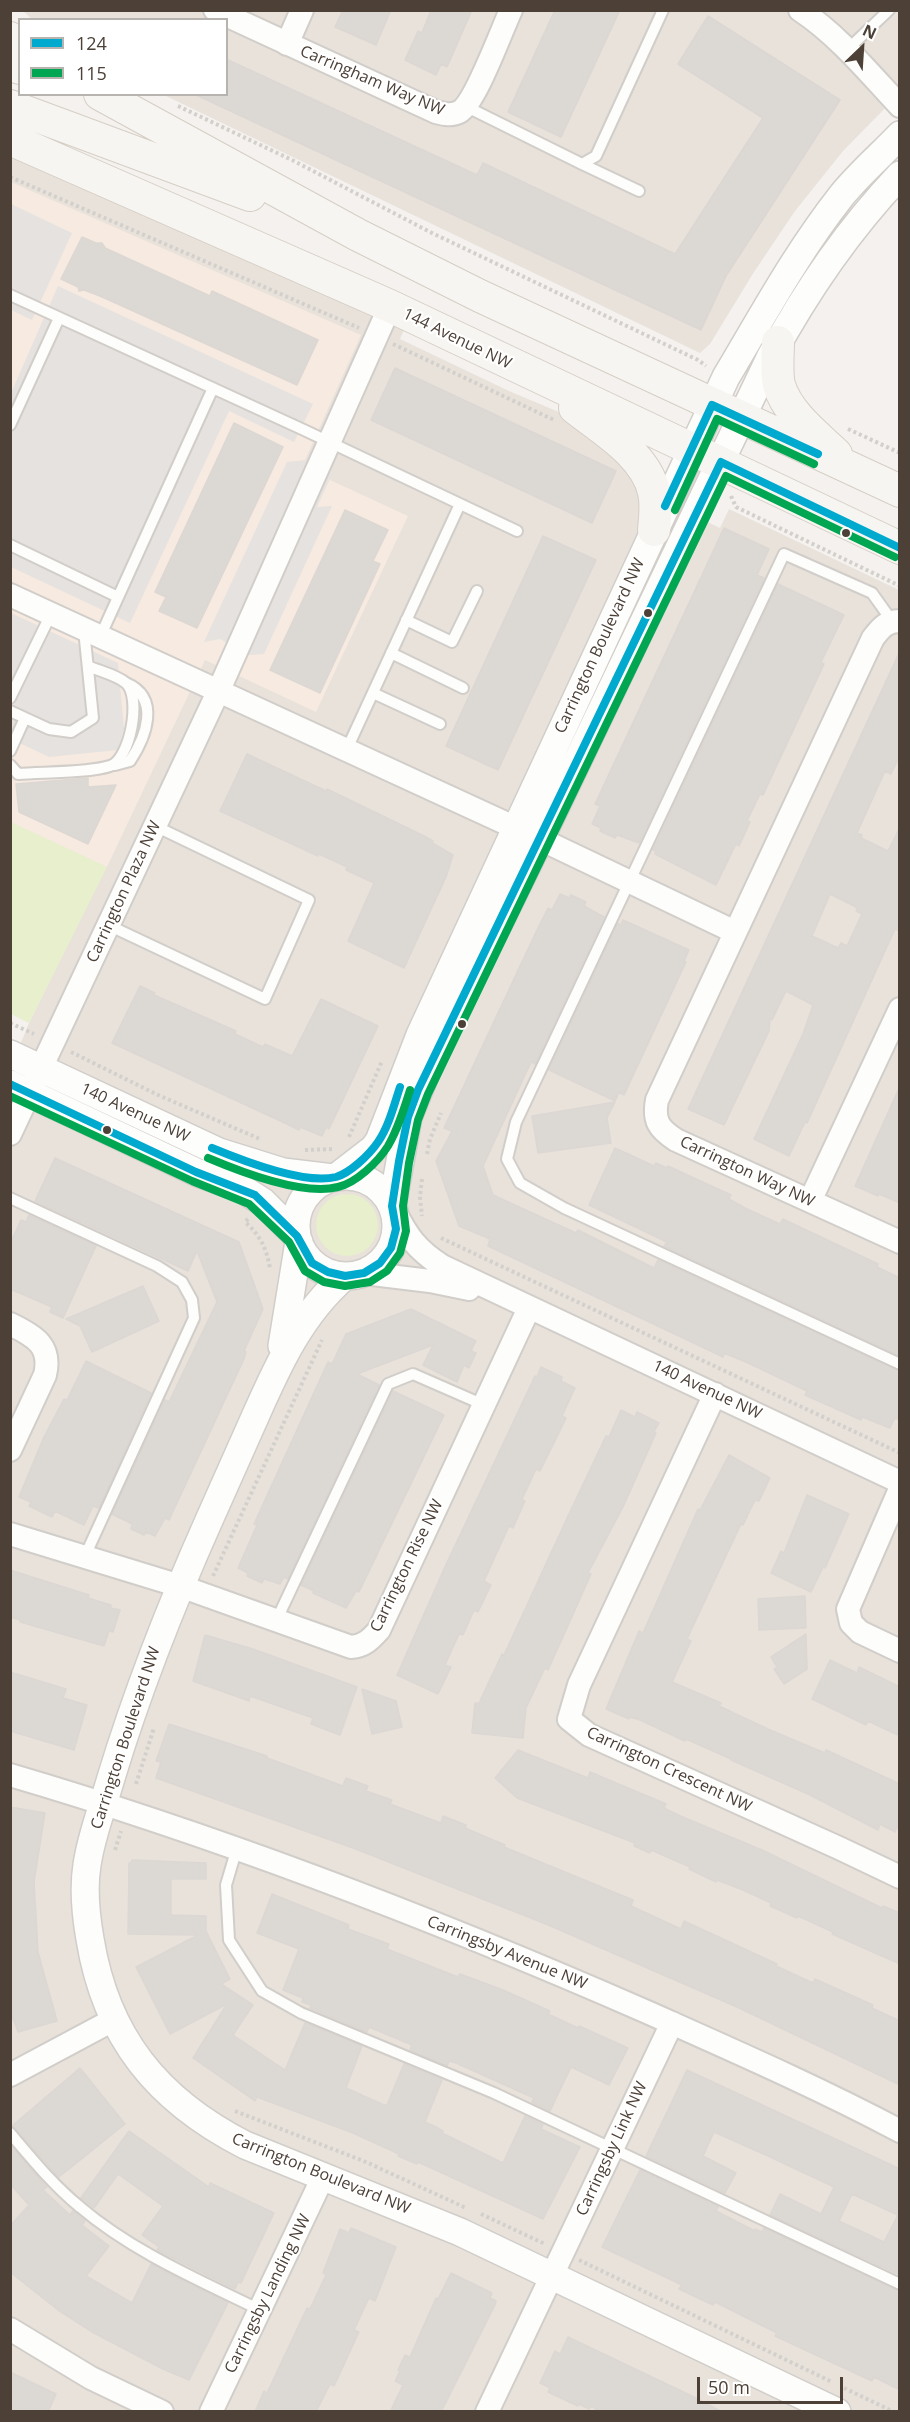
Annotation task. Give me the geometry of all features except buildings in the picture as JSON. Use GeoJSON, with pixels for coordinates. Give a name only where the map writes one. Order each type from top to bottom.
{"type":"FeatureCollection","features":[{"type":"Feature","properties":{"kind":"main road"},"geometry":{"type":"LineString","coordinates":[[80,96],[235,169]]}},
{"type":"Feature","properties":{"kind":"main road"},"geometry":{"type":"LineString","coordinates":[[104,96],[358,236],[480,296],[900,491]]}},
{"type":"Feature","properties":{"kind":"main road"},"geometry":{"type":"LineString","coordinates":[[10,106],[358,236]]}},
{"type":"Feature","properties":{"kind":"main road","name":"144 Avenue NW"},"geometry":{"type":"LineString","coordinates":[[10,139],[390,306],[900,548]]}},
{"type":"Feature","properties":{"kind":"main road"},"geometry":{"type":"LineString","coordinates":[[778,342],[779,384],[784,397],[799,417],[851,470]]}},
{"type":"Feature","properties":{"kind":"main road"},"geometry":{"type":"LineString","coordinates":[[535,376],[623,447],[644,469],[654,490],[656,502],[654,530]]}},
{"type":"Feature","properties":{"kind":"street","name":"Carringham Way NW"},"geometry":{"type":"LineString","coordinates":[[215,10],[436,112],[448,115],[460,112],[476,89],[511,10]]}},
{"type":"Feature","properties":{"kind":"street"},"geometry":{"type":"LineString","coordinates":[[287,44],[303,10]]}},
{"type":"Feature","properties":{"kind":"street"},"geometry":{"type":"LineString","coordinates":[[800,10],[847,50],[900,106]]}},
{"type":"Feature","properties":{"kind":"street","name":"Carrington Boulevard NW"},"geometry":{"type":"LineString","coordinates":[[393,1208],[408,1117],[418,1090],[654,530],[712,405],[763,311],[802,249],[844,193],[900,135]]}},
{"type":"Feature","properties":{"kind":"street","name":"Carrington Boulevard NW"},"geometry":{"type":"LineString","coordinates":[[335,1177],[373,1149],[379,1141],[420,1035],[721,462],[778,342],[825,265],[868,208],[900,175]]}},
{"type":"Feature","properties":{"kind":"street","name":"Carrington Plaza NW"},"geometry":{"type":"LineString","coordinates":[[10,1134],[27,1081],[53,1043],[218,692],[390,306]]}},
{"type":"Feature","properties":{"kind":"street"},"geometry":{"type":"LineString","coordinates":[[10,595],[528,833],[735,932]]}},
{"type":"Feature","properties":{"kind":"street","name":"Carrington Way NW"},"geometry":{"type":"LineString","coordinates":[[896,621],[882,625],[873,638],[657,1100],[656,1123],[663,1132],[676,1140],[900,1242]]}},
{"type":"Feature","properties":{"kind":"street"},"geometry":{"type":"LineString","coordinates":[[810,1201],[900,1009]]}},
{"type":"Feature","properties":{"kind":"street","name":"140 Avenue NW"},"geometry":{"type":"LineString","coordinates":[[10,1054],[27,1081],[196,1172],[248,1192],[263,1202],[298,1239],[312,1263],[328,1272],[459,1286],[522,1304]]}},
{"type":"Feature","properties":{"kind":"street","name":"140 Avenue NW"},"geometry":{"type":"LineString","coordinates":[[27,1081],[219,1152],[284,1172],[335,1177],[354,1176],[370,1182],[383,1192],[409,1239],[422,1253],[459,1275],[900,1482]]}},
{"type":"Feature","properties":{"kind":"street"},"geometry":{"type":"LineString","coordinates":[[298,1239],[296,1222],[302,1202],[315,1187],[335,1177]]}},
{"type":"Feature","properties":{"kind":"street"},"geometry":{"type":"LineString","coordinates":[[354,1275],[380,1263],[391,1248],[396,1229],[393,1208]]}},
{"type":"Feature","properties":{"kind":"street","name":"Carrington Boulevard NW"},"geometry":{"type":"LineString","coordinates":[[279,1362],[298,1239]]}},
{"type":"Feature","properties":{"kind":"street","name":"Carrington Boulevard NW"},"geometry":{"type":"LineString","coordinates":[[354,1275],[312,1308],[279,1362],[180,1586],[132,1710],[87,1864],[86,1905],[93,1960],[103,1996],[113,2020],[149,2073],[189,2112],[218,2132],[323,2177],[399,2205],[553,2275],[837,2412]]}},
{"type":"Feature","properties":{"kind":"street","name":"Carrington Rise NW"},"geometry":{"type":"LineString","coordinates":[[10,1534],[180,1586],[351,1647],[361,1646],[370,1641],[379,1630],[484,1405],[522,1304]]}},
{"type":"Feature","properties":{"kind":"street"},"geometry":{"type":"LineString","coordinates":[[10,1324],[34,1338],[46,1350],[48,1363],[45,1375],[10,1450]]}},
{"type":"Feature","properties":{"kind":"street","name":"Carrington Crescent NW"},"geometry":{"type":"LineString","coordinates":[[715,1394],[579,1685],[569,1719],[589,1735],[900,1877]]}},
{"type":"Feature","properties":{"kind":"street"},"geometry":{"type":"LineString","coordinates":[[900,1489],[848,1609],[851,1623],[860,1632],[900,1651]]}},
{"type":"Feature","properties":{"kind":"street","name":"Carringsby Avenue NW"},"geometry":{"type":"LineString","coordinates":[[10,1775],[104,1802],[237,1848],[453,1930],[564,1975],[787,2074],[900,2131]]}},
{"type":"Feature","properties":{"kind":"street"},"geometry":{"type":"LineString","coordinates":[[10,2075],[113,2020]]}},
{"type":"Feature","properties":{"kind":"street","name":"Carringsby Link NW"},"geometry":{"type":"LineString","coordinates":[[553,2275],[672,2023]]}},
{"type":"Feature","properties":{"kind":"street","name":"Carringsby Landing NW"},"geometry":{"type":"LineString","coordinates":[[212,2412],[323,2177]]}},
{"type":"Feature","properties":{"kind":"street"},"geometry":{"type":"LineString","coordinates":[[487,2412],[553,2275]]}},
{"type":"Feature","properties":{"kind":"street"},"geometry":{"type":"LineString","coordinates":[[10,2329],[91,2378],[162,2412]]}},
{"type":"Feature","properties":{"kind":"lane"},"geometry":{"type":"LineString","coordinates":[[582,164],[596,156],[663,10]]}},
{"type":"Feature","properties":{"kind":"lane"},"geometry":{"type":"LineString","coordinates":[[847,50],[889,10]]}},
{"type":"Feature","properties":{"kind":"lane"},"geometry":{"type":"LineString","coordinates":[[465,106],[639,191]]}},
{"type":"Feature","properties":{"kind":"lane"},"geometry":{"type":"LineString","coordinates":[[10,296],[213,388],[517,531]]}},
{"type":"Feature","properties":{"kind":"lane"},"geometry":{"type":"LineString","coordinates":[[10,425],[59,318]]}},
{"type":"Feature","properties":{"kind":"lane"},"geometry":{"type":"LineString","coordinates":[[10,711],[49,729],[71,732],[93,718],[88,666],[92,633],[118,597],[213,388]]}},
{"type":"Feature","properties":{"kind":"lane"},"geometry":{"type":"LineString","coordinates":[[346,751],[460,504]]}},
{"type":"Feature","properties":{"kind":"lane"},"geometry":{"type":"LineString","coordinates":[[10,545],[118,597]]}},
{"type":"Feature","properties":{"kind":"lane"},"geometry":{"type":"LineString","coordinates":[[896,621],[872,593],[784,554],[516,1122],[507,1159],[520,1183],[564,1208],[900,1364]]}},
{"type":"Feature","properties":{"kind":"lane"},"geometry":{"type":"LineString","coordinates":[[406,620],[452,642],[477,591]]}},
{"type":"Feature","properties":{"kind":"lane"},"geometry":{"type":"LineString","coordinates":[[10,698],[51,614]]}},
{"type":"Feature","properties":{"kind":"lane"},"geometry":{"type":"LineString","coordinates":[[391,653],[463,688]]}},
{"type":"Feature","properties":{"kind":"lane"},"geometry":{"type":"LineString","coordinates":[[10,765],[18,774],[112,766],[123,756],[128,743],[133,714],[133,694],[126,683],[88,666]]}},
{"type":"Feature","properties":{"kind":"lane"},"geometry":{"type":"LineString","coordinates":[[373,693],[440,724]]}},
{"type":"Feature","properties":{"kind":"lane"},"geometry":{"type":"LineString","coordinates":[[10,752],[25,718]]}},
{"type":"Feature","properties":{"kind":"lane"},"geometry":{"type":"LineString","coordinates":[[108,925],[265,999],[309,900],[155,826]]}},
{"type":"Feature","properties":{"kind":"lane"},"geometry":{"type":"LineString","coordinates":[[10,1198],[156,1266],[182,1282],[192,1300],[194,1318],[85,1556]]}},
{"type":"Feature","properties":{"kind":"lane"},"geometry":{"type":"LineString","coordinates":[[277,1619],[388,1384],[413,1374],[484,1405]]}},
{"type":"Feature","properties":{"kind":"lane"},"geometry":{"type":"LineString","coordinates":[[237,1848],[226,1885],[229,1940],[262,1991],[301,2013],[494,2093],[900,2284]]}},
{"type":"Feature","properties":{"kind":"lane"},"geometry":{"type":"LineString","coordinates":[[10,2133],[47,2176],[79,2207],[117,2235],[184,2273],[260,2310]]}},
{"type":"Feature","properties":{"kind":"path"},"geometry":{"type":"LineString","coordinates":[[172,103],[292,160],[432,233],[698,360],[707,367]]}},
{"type":"Feature","properties":{"kind":"path"},"geometry":{"type":"LineString","coordinates":[[10,177],[376,337],[558,422]]}},
{"type":"Feature","properties":{"kind":"path"},"geometry":{"type":"LineString","coordinates":[[843,427],[900,453]]}},
{"type":"Feature","properties":{"kind":"path"},"geometry":{"type":"LineString","coordinates":[[733,497],[736,507],[900,586]]}},
{"type":"Feature","properties":{"kind":"path"},"geometry":{"type":"LineString","coordinates":[[10,1023],[158,1095],[270,1143]]}},
{"type":"Feature","properties":{"kind":"path"},"geometry":{"type":"LineString","coordinates":[[345,1142],[353,1132],[382,1061]]}},
{"type":"Feature","properties":{"kind":"path"},"geometry":{"type":"LineString","coordinates":[[425,1161],[430,1139],[441,1113]]}},
{"type":"Feature","properties":{"kind":"path"},"geometry":{"type":"LineString","coordinates":[[299,1149],[334,1149],[339,1146]]}},
{"type":"Feature","properties":{"kind":"path"},"geometry":{"type":"LineString","coordinates":[[423,1176],[420,1197],[421,1215],[425,1221]]}},
{"type":"Feature","properties":{"kind":"path"},"geometry":{"type":"LineString","coordinates":[[422,1253],[435,1233],[457,1246],[900,1453]]}},
{"type":"Feature","properties":{"kind":"path"},"geometry":{"type":"LineString","coordinates":[[216,1570],[325,1333]]}},
{"type":"Feature","properties":{"kind":"path"},"geometry":{"type":"LineString","coordinates":[[135,1785],[156,1720]]}},
{"type":"Feature","properties":{"kind":"path"},"geometry":{"type":"LineString","coordinates":[[114,1852],[120,1835]]}},
{"type":"Feature","properties":{"kind":"path"},"geometry":{"type":"LineString","coordinates":[[229,2108],[264,2124],[366,2162],[537,2240]]}},
{"type":"Feature","properties":{"kind":"path"},"geometry":{"type":"LineString","coordinates":[[586,2263],[894,2412]]}},
{"type":"Feature","properties":{"kind":"shaded area"},"geometry":{"type":"Polygon","coordinates":[[[23,11],[899,11],[899,94],[843,151],[795,211],[710,344],[700,353],[166,96],[228,96],[228,18],[31,18],[23,11]]]}},
{"type":"Feature","properties":{"kind":"shaded area"},"geometry":{"type":"Polygon","coordinates":[[[11,139],[410,316],[400,339],[509,391],[606,432],[623,467],[637,488],[720,528],[729,509],[899,590],[899,2411],[11,2411],[11,1067],[29,1023],[106,867],[11,822],[11,139]]]}},
{"type":"Feature","properties":{"kind":"shaded area"},"geometry":{"type":"Polygon","coordinates":[[[11,182],[361,335],[302,467],[408,516],[316,712],[205,660],[107,867],[11,822],[11,182]]]}},
{"type":"Feature","properties":{"kind":"shaded area"},"geometry":{"type":"Polygon","coordinates":[[[11,204],[72,233],[32,320],[11,310],[11,204]]]}},
{"type":"Feature","properties":{"kind":"shaded area"},"geometry":{"type":"Polygon","coordinates":[[[58,286],[313,404],[294,442],[229,411],[130,623],[11,567],[11,393],[58,286]]]}},
{"type":"Feature","properties":{"kind":"shaded area"},"geometry":{"type":"Polygon","coordinates":[[[306,460],[333,472],[317,507],[332,506],[264,654],[249,655],[220,639],[204,642],[287,462],[306,460]]]}},
{"type":"Feature","properties":{"kind":"shaded area"},"geometry":{"type":"Polygon","coordinates":[[[11,613],[118,663],[124,729],[118,750],[49,757],[11,739],[11,613]]]}},
{"type":"Feature","properties":{"kind":"green space"},"geometry":{"type":"Polygon","coordinates":[[[11,822],[107,867],[29,1023],[11,1014],[11,822]]]}},
{"type":"Feature","properties":{"kind":"green space"},"geometry":{"type":"Polygon","coordinates":[[[341,1194],[353,1194],[369,1203],[376,1213],[378,1225],[376,1237],[369,1247],[353,1256],[341,1256],[330,1251],[321,1242],[316,1231],[316,1219],[321,1208],[330,1199],[341,1194]]]}},
{"type":"Feature","properties":{"kind":"transit line","name":"124"},"geometry":{"type":"LineString","coordinates":[[665,506],[712,405],[818,454]]}},
{"type":"Feature","properties":{"kind":"transit line","name":"115"},"geometry":{"type":"LineString","coordinates":[[675,510],[717,419],[814,464]]}},
{"type":"Feature","properties":{"kind":"transit line","name":"124"},"geometry":{"type":"LineString","coordinates":[[10,1084],[196,1172],[255,1195],[297,1236],[312,1263],[328,1272],[345,1276],[364,1273],[380,1263],[391,1248],[396,1229],[392,1206],[399,1161],[408,1117],[418,1090],[721,462],[900,548]]}},
{"type":"Feature","properties":{"kind":"transit line","name":"115"},"geometry":{"type":"LineString","coordinates":[[10,1096],[192,1181],[249,1204],[289,1242],[305,1271],[324,1282],[345,1286],[370,1282],[387,1271],[400,1253],[406,1231],[403,1206],[409,1163],[418,1120],[428,1094],[726,476],[895,557]]}},
{"type":"Feature","properties":{"kind":"transit line","name":"124"},"geometry":{"type":"LineString","coordinates":[[212,1148],[256,1165],[291,1175],[323,1179],[336,1177],[359,1163],[378,1142],[388,1122],[400,1087]]}},
{"type":"Feature","properties":{"kind":"transit line","name":"115"},"geometry":{"type":"LineString","coordinates":[[208,1158],[254,1176],[290,1185],[323,1189],[345,1185],[366,1171],[379,1159],[388,1146],[398,1126],[410,1090]]}}]}
